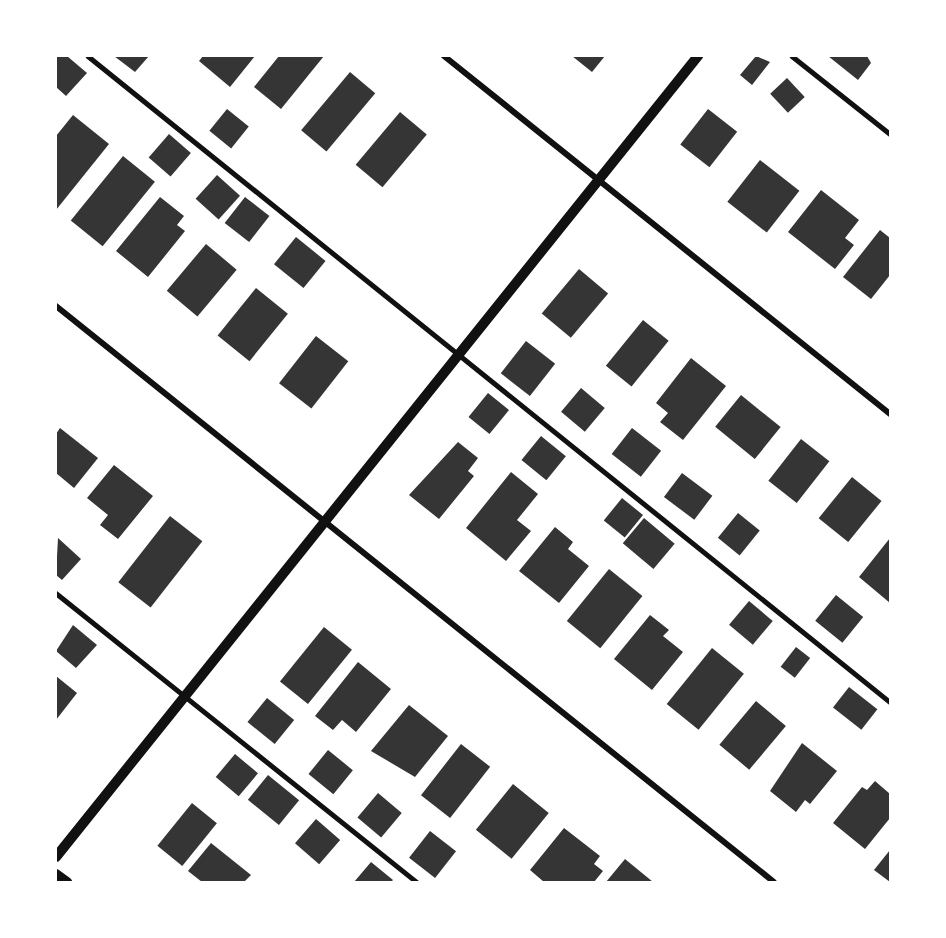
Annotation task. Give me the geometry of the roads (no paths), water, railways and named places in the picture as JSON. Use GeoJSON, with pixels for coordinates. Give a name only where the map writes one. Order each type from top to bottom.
{"type":"FeatureCollection","features":[{"type":"Feature","properties":{"kind":"street"},"geometry":{"type":"LineString","coordinates":[[444,56],[891,414]]}},
{"type":"Feature","properties":{"kind":"street"},"geometry":{"type":"LineString","coordinates":[[56,856],[698,56]]}},
{"type":"Feature","properties":{"kind":"street"},"geometry":{"type":"LineString","coordinates":[[56,306],[774,882]]}},
{"type":"Feature","properties":{"kind":"street"},"geometry":{"type":"LineString","coordinates":[[56,874],[67,882]]}},
{"type":"Feature","properties":{"kind":"lane"},"geometry":{"type":"LineString","coordinates":[[88,56],[891,702]]}},
{"type":"Feature","properties":{"kind":"lane"},"geometry":{"type":"LineString","coordinates":[[792,56],[891,134]]}},
{"type":"Feature","properties":{"kind":"lane"},"geometry":{"type":"LineString","coordinates":[[56,593],[417,882]]}}]}
